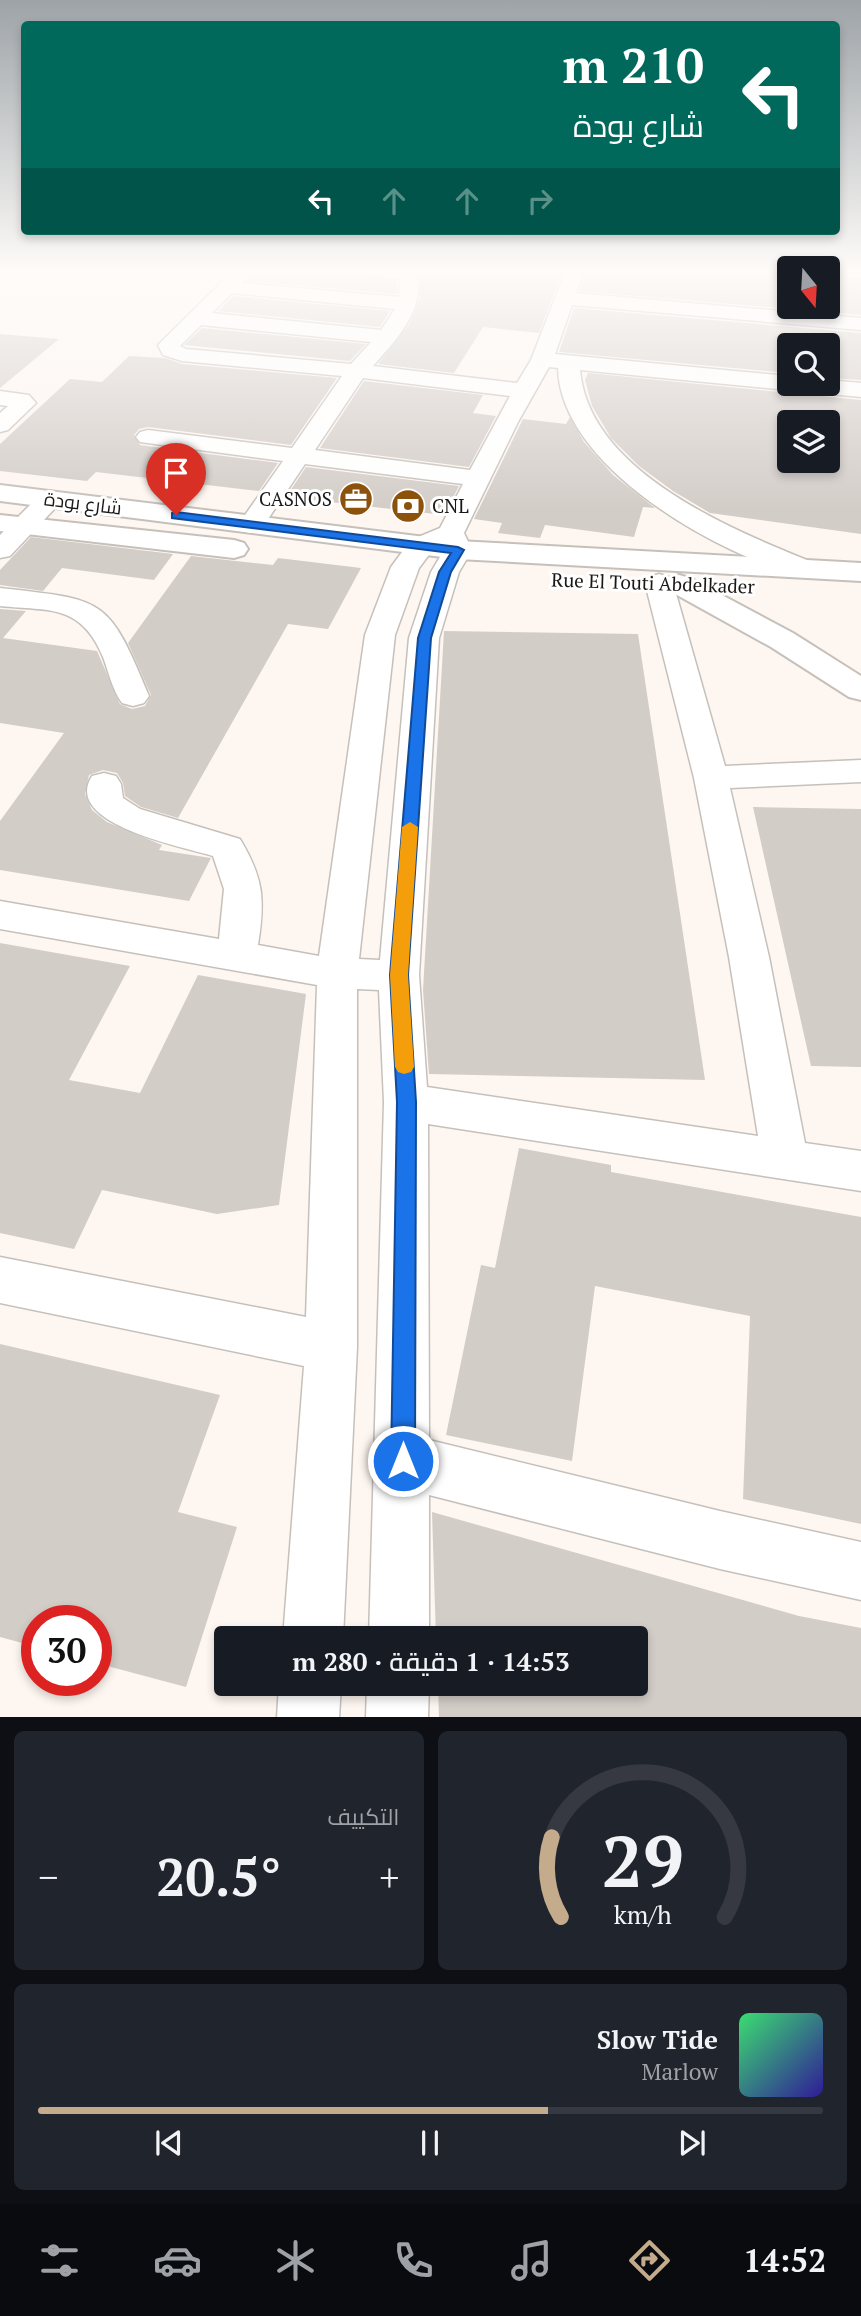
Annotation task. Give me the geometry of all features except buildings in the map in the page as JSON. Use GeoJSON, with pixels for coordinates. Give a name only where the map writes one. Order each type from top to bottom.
{"type":"FeatureCollection","features":[{"type":"Feature","properties":{"kind":"street"},"geometry":{"type":"LineString","coordinates":[[171,350],[182,355],[357,371],[524,391]]}},
{"type":"Feature","properties":{"kind":"street"},"geometry":{"type":"LineString","coordinates":[[251,525],[357,371],[376,350]]}},
{"type":"Feature","properties":{"kind":"street"},"geometry":{"type":"LineString","coordinates":[[314,1626],[331,1347],[337,974],[380,635],[436,554],[545,350]]}},
{"type":"Feature","properties":{"kind":"street"},"geometry":{"type":"LineString","coordinates":[[542,360],[777,382]]}},
{"type":"Feature","properties":{"kind":"street"},"geometry":{"type":"LineString","coordinates":[[569,363],[570,388],[587,422],[612,456],[635,479],[692,520],[807,570]]}},
{"type":"Feature","properties":{"kind":"street"},"geometry":{"type":"LineString","coordinates":[[840,388],[861,390]]}},
{"type":"Feature","properties":{"kind":"street"},"geometry":{"type":"LineString","coordinates":[[0,398],[21,400],[25,403],[0,425]]}},
{"type":"Feature","properties":{"kind":"street"},"geometry":{"type":"LineString","coordinates":[[148,437],[477,478]]}},
{"type":"Feature","properties":{"kind":"street","name":"شارع بودة"},"geometry":{"type":"LineString","coordinates":[[0,493],[251,525],[436,554]]}},
{"type":"Feature","properties":{"kind":"street"},"geometry":{"type":"LineString","coordinates":[[0,550],[11,524],[50,499]]}},
{"type":"Feature","properties":{"kind":"street","name":"شارع بودة"},"geometry":{"type":"LineString","coordinates":[[11,524],[436,554]]}},
{"type":"Feature","properties":{"kind":"street"},"geometry":{"type":"LineString","coordinates":[[399,1626],[406,1102],[399,975],[425,638],[436,554]]}},
{"type":"Feature","properties":{"kind":"street","name":"Rue El Touti Abdelkader"},"geometry":{"type":"LineString","coordinates":[[436,554],[861,572]]}},
{"type":"Feature","properties":{"kind":"street","name":"Rue El Touti Abdelkader"},"geometry":{"type":"LineString","coordinates":[[436,554],[669,583],[861,591]]}},
{"type":"Feature","properties":{"kind":"street"},"geometry":{"type":"LineString","coordinates":[[669,583],[782,640],[861,690]]}},
{"type":"Feature","properties":{"kind":"street"},"geometry":{"type":"LineString","coordinates":[[669,583],[749,957],[786,1158]]}},
{"type":"Feature","properties":{"kind":"street"},"geometry":{"type":"LineString","coordinates":[[0,597],[76,607],[97,620],[112,646],[133,696]]}},
{"type":"Feature","properties":{"kind":"street"},"geometry":{"type":"LineString","coordinates":[[711,778],[861,771]]}},
{"type":"Feature","properties":{"kind":"street"},"geometry":{"type":"LineString","coordinates":[[104,784],[106,803],[127,817],[228,848],[241,869],[245,900],[236,956]]}},
{"type":"Feature","properties":{"kind":"street"},"geometry":{"type":"LineString","coordinates":[[0,915],[337,974],[399,975]]}},
{"type":"Feature","properties":{"kind":"street"},"geometry":{"type":"LineString","coordinates":[[406,1102],[861,1171]]}},
{"type":"Feature","properties":{"kind":"street"},"geometry":{"type":"LineString","coordinates":[[0,1280],[331,1347]]}},
{"type":"Feature","properties":{"kind":"street"},"geometry":{"type":"LineString","coordinates":[[403,1461],[720,1540],[861,1572]]}},
{"type":"Feature","properties":{"kind":"street"},"geometry":{"type":"LineString","coordinates":[[308,1717],[309,1696]]}},
{"type":"Feature","properties":{"kind":"street"},"geometry":{"type":"LineString","coordinates":[[397,1717],[398,1696]]}},
{"type":"Feature","properties":{"kind":"slow traffic"},"geometry":{"type":"LineString","coordinates":[[404,1067],[399,975],[410,827]]}},
{"type":"Feature","properties":{"kind":"place","name":"CASNOS"},"geometry":{"type":"Point","coordinates":[356,499]}},
{"type":"Feature","properties":{"kind":"place","name":"CNL"},"geometry":{"type":"Point","coordinates":[408,506]}},
{"type":"Feature","properties":{"kind":"route"},"geometry":{"type":"LineString","coordinates":[[176,515],[458,550],[445,572],[425,638],[399,975],[406,1102],[403,1461]]}}]}
